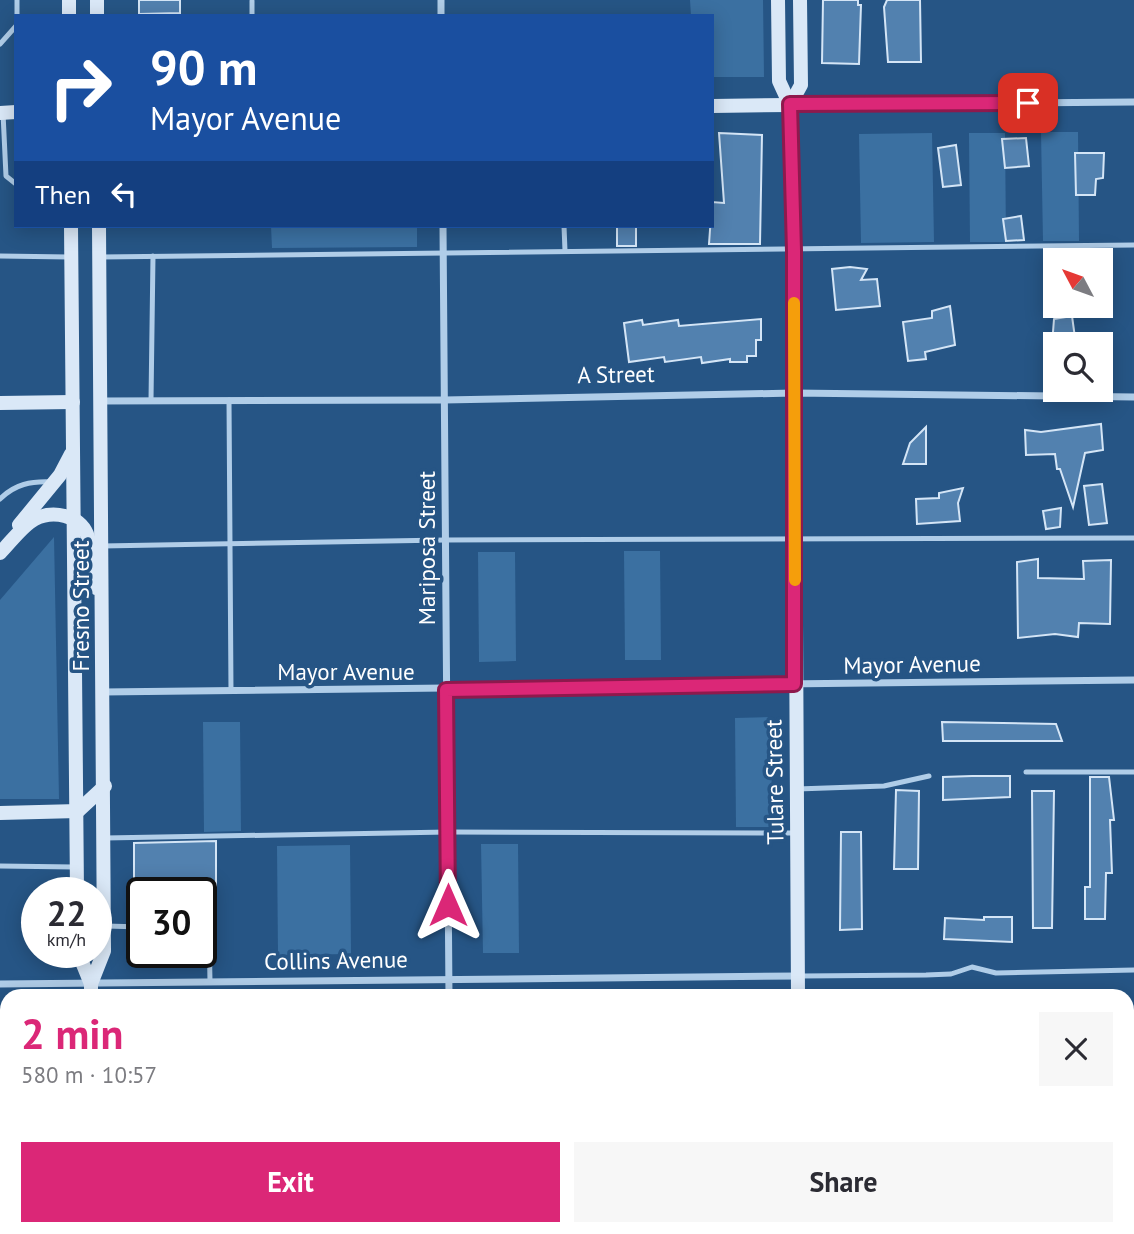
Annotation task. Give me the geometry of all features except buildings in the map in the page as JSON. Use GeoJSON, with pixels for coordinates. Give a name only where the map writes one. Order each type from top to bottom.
{"type":"FeatureCollection","features":[{"type":"Feature","properties":{"kind":"main road","name":"Tulare Street"},"geometry":{"type":"LineString","coordinates":[[778,0],[779,81],[790,104],[794,251],[794,684],[798,989]]}},
{"type":"Feature","properties":{"kind":"main road","name":"Tulare Street"},"geometry":{"type":"LineString","coordinates":[[790,104],[801,85],[800,0]]}},
{"type":"Feature","properties":{"kind":"main road"},"geometry":{"type":"LineString","coordinates":[[714,106],[790,104]]}},
{"type":"Feature","properties":{"kind":"main road","name":"Fresno Street"},"geometry":{"type":"LineString","coordinates":[[71,228],[77,877]]}},
{"type":"Feature","properties":{"kind":"main road","name":"Fresno Street"},"geometry":{"type":"LineString","coordinates":[[99,228],[104,877]]}},
{"type":"Feature","properties":{"kind":"main road"},"geometry":{"type":"LineString","coordinates":[[0,403],[73,402]]}},
{"type":"Feature","properties":{"kind":"main road"},"geometry":{"type":"LineString","coordinates":[[0,551],[55,482],[74,446]]}},
{"type":"Feature","properties":{"kind":"main road"},"geometry":{"type":"LineString","coordinates":[[0,551],[34,519],[56,514],[73,518],[82,526],[88,537],[102,617]]}},
{"type":"Feature","properties":{"kind":"main road"},"geometry":{"type":"LineString","coordinates":[[0,813],[78,811],[105,786]]}},
{"type":"Feature","properties":{"kind":"main road"},"geometry":{"type":"LineString","coordinates":[[83,968],[91,989]]}},
{"type":"Feature","properties":{"kind":"main road","name":"Fresno Street"},"geometry":{"type":"LineString","coordinates":[[91,989],[98,968]]}},
{"type":"Feature","properties":{"kind":"street"},"geometry":{"type":"LineString","coordinates":[[790,104],[1134,102]]}},
{"type":"Feature","properties":{"kind":"street","name":"Mariposa Street"},"geometry":{"type":"LineString","coordinates":[[443,228],[449,989]]}},
{"type":"Feature","properties":{"kind":"street","name":"A Street"},"geometry":{"type":"LineString","coordinates":[[100,401],[444,400],[794,393],[1134,397]]}},
{"type":"Feature","properties":{"kind":"street","name":"Mayor Avenue"},"geometry":{"type":"LineString","coordinates":[[103,692],[1134,680]]}},
{"type":"Feature","properties":{"kind":"street","name":"Collins Avenue"},"geometry":{"type":"LineString","coordinates":[[106,989],[210,982],[798,976]]}},
{"type":"Feature","properties":{"kind":"street","name":"Collins Avenue"},"geometry":{"type":"LineString","coordinates":[[0,984],[76,989]]}},
{"type":"Feature","properties":{"kind":"lane"},"geometry":{"type":"LineString","coordinates":[[0,44],[14,28]]}},
{"type":"Feature","properties":{"kind":"lane"},"geometry":{"type":"LineString","coordinates":[[6,113],[6,176],[11,184],[14,184]]}},
{"type":"Feature","properties":{"kind":"lane"},"geometry":{"type":"LineString","coordinates":[[564,228],[565,251]]}},
{"type":"Feature","properties":{"kind":"lane"},"geometry":{"type":"LineString","coordinates":[[99,257],[1134,245]]}},
{"type":"Feature","properties":{"kind":"lane"},"geometry":{"type":"LineString","coordinates":[[0,256],[72,257]]}},
{"type":"Feature","properties":{"kind":"lane"},"geometry":{"type":"LineString","coordinates":[[151,400],[153,256]]}},
{"type":"Feature","properties":{"kind":"lane"},"geometry":{"type":"LineString","coordinates":[[229,400],[231,691]]}},
{"type":"Feature","properties":{"kind":"lane"},"geometry":{"type":"LineString","coordinates":[[0,499],[9,489],[33,481],[55,482]]}},
{"type":"Feature","properties":{"kind":"lane"},"geometry":{"type":"LineString","coordinates":[[103,546],[445,540],[1134,538]]}},
{"type":"Feature","properties":{"kind":"lane"},"geometry":{"type":"LineString","coordinates":[[1026,772],[1134,772]]}},
{"type":"Feature","properties":{"kind":"lane"},"geometry":{"type":"LineString","coordinates":[[797,789],[884,786],[929,776]]}},
{"type":"Feature","properties":{"kind":"lane"},"geometry":{"type":"LineString","coordinates":[[104,838],[448,832],[798,833]]}},
{"type":"Feature","properties":{"kind":"lane"},"geometry":{"type":"LineString","coordinates":[[0,866],[77,867]]}},
{"type":"Feature","properties":{"kind":"lane"},"geometry":{"type":"LineString","coordinates":[[798,976],[951,974],[972,967],[996,973],[1134,970]]}},
{"type":"Feature","properties":{"kind":"lane"},"geometry":{"type":"LineString","coordinates":[[210,968],[210,982]]}},
{"type":"Feature","properties":{"kind":"shaded area"},"geometry":{"type":"Polygon","coordinates":[[[690,0],[763,0],[764,77],[714,77],[714,14],[691,14],[690,0]]]}},
{"type":"Feature","properties":{"kind":"shaded area"},"geometry":{"type":"Polygon","coordinates":[[[1041,132],[1078,132],[1079,241],[1043,241],[1041,132]]]}},
{"type":"Feature","properties":{"kind":"shaded area"},"geometry":{"type":"Polygon","coordinates":[[[932,133],[934,242],[861,243],[859,134],[932,133]]]}},
{"type":"Feature","properties":{"kind":"shaded area"},"geometry":{"type":"Polygon","coordinates":[[[969,133],[1005,133],[1006,242],[970,242],[969,133]]]}},
{"type":"Feature","properties":{"kind":"shaded area"},"geometry":{"type":"Polygon","coordinates":[[[271,228],[417,228],[417,247],[272,248],[271,228]]]}},
{"type":"Feature","properties":{"kind":"shaded area"},"geometry":{"type":"Polygon","coordinates":[[[54,537],[59,799],[0,799],[0,600],[54,537]]]}},
{"type":"Feature","properties":{"kind":"shaded area"},"geometry":{"type":"Polygon","coordinates":[[[624,551],[660,551],[661,660],[625,660],[624,551]]]}},
{"type":"Feature","properties":{"kind":"shaded area"},"geometry":{"type":"Polygon","coordinates":[[[478,552],[515,552],[516,661],[479,662],[478,552]]]}},
{"type":"Feature","properties":{"kind":"shaded area"},"geometry":{"type":"Polygon","coordinates":[[[771,717],[772,827],[736,827],[735,718],[771,717]]]}},
{"type":"Feature","properties":{"kind":"shaded area"},"geometry":{"type":"Polygon","coordinates":[[[203,722],[240,722],[241,831],[204,832],[203,722]]]}},
{"type":"Feature","properties":{"kind":"shaded area"},"geometry":{"type":"Polygon","coordinates":[[[481,844],[518,844],[519,953],[483,953],[481,844]]]}},
{"type":"Feature","properties":{"kind":"shaded area"},"geometry":{"type":"Polygon","coordinates":[[[350,845],[351,954],[278,955],[277,846],[350,845]]]}},
{"type":"Feature","properties":{"kind":"slow traffic"},"geometry":{"type":"LineString","coordinates":[[794,303],[795,580]]}},
{"type":"Feature","properties":{"kind":"route"},"geometry":{"type":"LineString","coordinates":[[448,905],[446,690],[794,684],[794,251],[790,104],[1028,103]]}}]}
